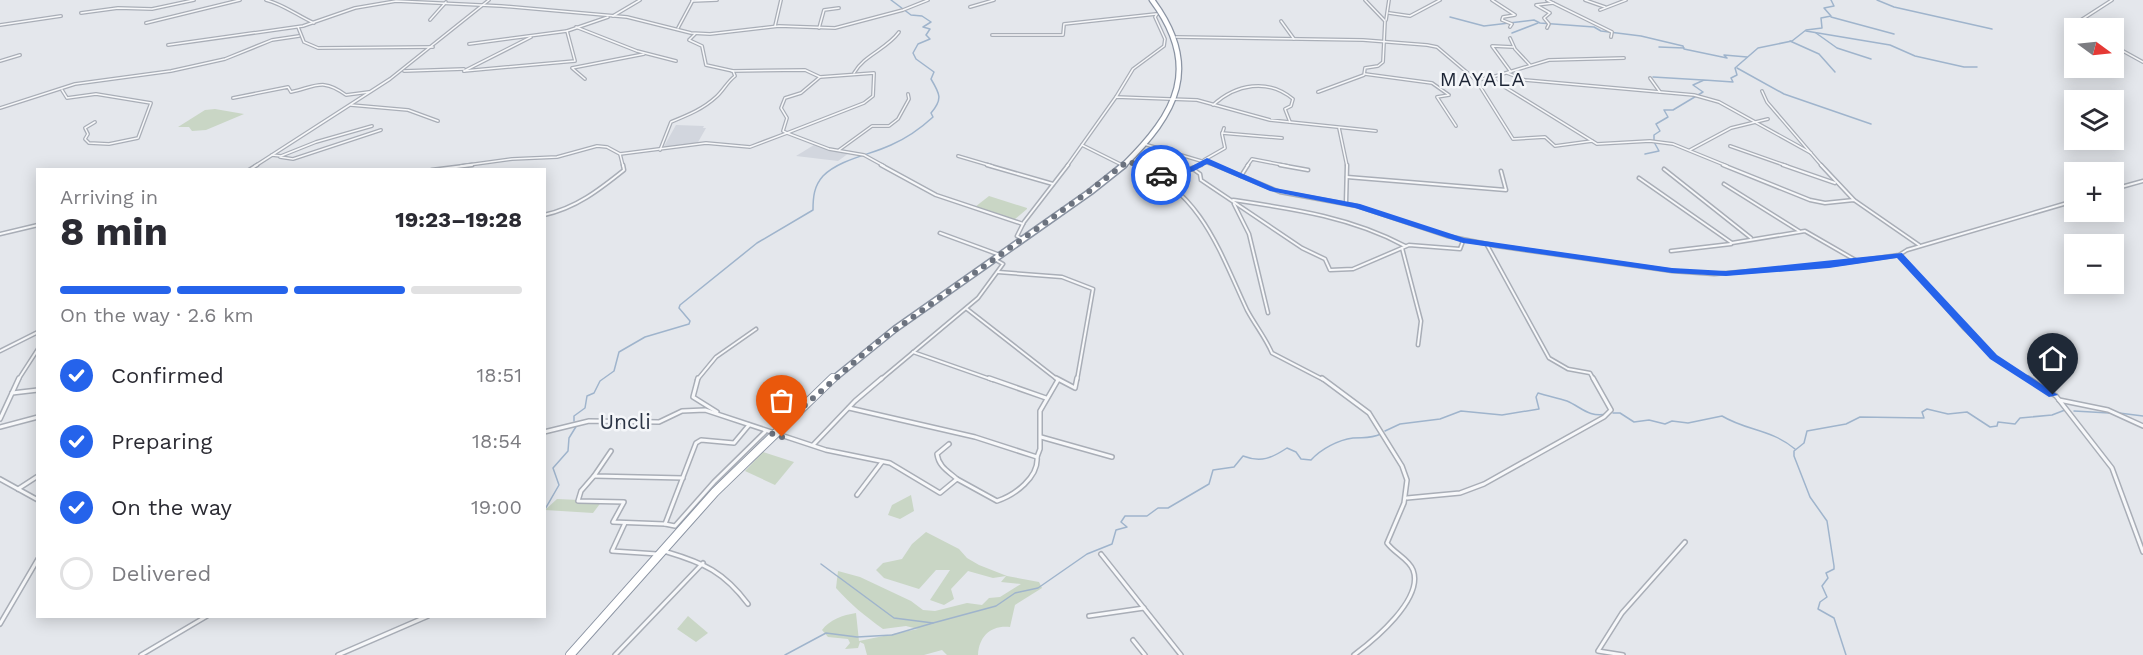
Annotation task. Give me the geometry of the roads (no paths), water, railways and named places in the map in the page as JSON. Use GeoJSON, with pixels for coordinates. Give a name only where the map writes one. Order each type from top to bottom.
{"type":"FeatureCollection","features":[{"type":"Feature","properties":{"kind":"highway"},"geometry":{"type":"LineString","coordinates":[[570,655],[695,514],[729,472],[769,432],[875,344],[1126,163],[1144,144],[1158,127],[1173,99],[1180,70],[1176,37],[1152,0]]}},
{"type":"Feature","properties":{"kind":"street"},"geometry":{"type":"LineString","coordinates":[[81,13],[116,8],[152,9],[194,0]]}},
{"type":"Feature","properties":{"kind":"street"},"geometry":{"type":"LineString","coordinates":[[146,23],[240,0]]}},
{"type":"Feature","properties":{"kind":"street"},"geometry":{"type":"LineString","coordinates":[[266,0],[278,2],[295,15],[315,23]]}},
{"type":"Feature","properties":{"kind":"street"},"geometry":{"type":"LineString","coordinates":[[168,45],[298,27],[358,7],[396,1],[427,0],[612,16],[678,28],[695,34],[714,34],[775,26],[819,28],[850,26],[904,10],[928,0]]}},
{"type":"Feature","properties":{"kind":"street"},"geometry":{"type":"LineString","coordinates":[[252,168],[372,92],[433,47],[489,0]]}},
{"type":"Feature","properties":{"kind":"street"},"geometry":{"type":"LineString","coordinates":[[469,44],[567,31],[612,16],[640,0]]}},
{"type":"Feature","properties":{"kind":"street"},"geometry":{"type":"LineString","coordinates":[[678,28],[692,0],[717,0]]}},
{"type":"Feature","properties":{"kind":"street"},"geometry":{"type":"LineString","coordinates":[[775,26],[781,0]]}},
{"type":"Feature","properties":{"kind":"street"},"geometry":{"type":"LineString","coordinates":[[970,7],[994,0]]}},
{"type":"Feature","properties":{"kind":"street"},"geometry":{"type":"LineString","coordinates":[[1365,0],[1385,21]]}},
{"type":"Feature","properties":{"kind":"street"},"geometry":{"type":"LineString","coordinates":[[1365,74],[1365,68],[1378,66],[1383,62],[1383,41],[1385,21],[1389,13],[1389,0]]}},
{"type":"Feature","properties":{"kind":"street"},"geometry":{"type":"LineString","coordinates":[[1389,13],[1410,16],[1440,0]]}},
{"type":"Feature","properties":{"kind":"street"},"geometry":{"type":"LineString","coordinates":[[1492,0],[1505,6],[1515,15],[1503,17],[1502,20],[1512,24],[1510,27]]}},
{"type":"Feature","properties":{"kind":"street"},"geometry":{"type":"LineString","coordinates":[[1547,0],[1612,32],[1611,37]]}},
{"type":"Feature","properties":{"kind":"street"},"geometry":{"type":"LineString","coordinates":[[1585,0],[1607,7]]}},
{"type":"Feature","properties":{"kind":"street"},"geometry":{"type":"LineString","coordinates":[[1600,10],[1626,0]]}},
{"type":"Feature","properties":{"kind":"street"},"geometry":{"type":"LineString","coordinates":[[2085,18],[2112,0]]}},
{"type":"Feature","properties":{"kind":"street"},"geometry":{"type":"LineString","coordinates":[[430,20],[446,2]]}},
{"type":"Feature","properties":{"kind":"street"},"geometry":{"type":"LineString","coordinates":[[1547,28],[1549,24],[1544,18],[1550,13],[1536,5],[1553,3]]}},
{"type":"Feature","properties":{"kind":"street"},"geometry":{"type":"LineString","coordinates":[[819,28],[824,10],[838,9]]}},
{"type":"Feature","properties":{"kind":"street"},"geometry":{"type":"LineString","coordinates":[[992,35],[1063,35],[1062,26],[1065,24],[1159,13],[1165,39],[1164,46],[1133,69],[1116,97],[1023,225],[1017,236],[1022,239]]}},
{"type":"Feature","properties":{"kind":"street"},"geometry":{"type":"LineString","coordinates":[[0,26],[61,16]]}},
{"type":"Feature","properties":{"kind":"street"},"geometry":{"type":"LineString","coordinates":[[1281,21],[1294,39]]}},
{"type":"Feature","properties":{"kind":"street"},"geometry":{"type":"LineString","coordinates":[[298,27],[299,36],[304,44],[324,49],[433,47]]}},
{"type":"Feature","properties":{"kind":"street"},"geometry":{"type":"LineString","coordinates":[[576,27],[644,54],[675,62]]}},
{"type":"Feature","properties":{"kind":"street"},"geometry":{"type":"LineString","coordinates":[[401,71],[482,70],[576,60],[567,31]]}},
{"type":"Feature","properties":{"kind":"street"},"geometry":{"type":"LineString","coordinates":[[854,73],[858,65],[885,50],[898,32]]}},
{"type":"Feature","properties":{"kind":"street"},"geometry":{"type":"LineString","coordinates":[[447,168],[512,159],[557,157],[597,146],[620,154],[660,151],[709,143],[748,147],[872,98],[872,82],[875,74],[822,76],[803,70],[731,71],[706,65],[702,46],[689,39],[695,34]]}},
{"type":"Feature","properties":{"kind":"street"},"geometry":{"type":"LineString","coordinates":[[464,69],[534,35]]}},
{"type":"Feature","properties":{"kind":"street"},"geometry":{"type":"LineString","coordinates":[[0,108],[82,82],[164,72],[219,60],[269,41],[299,36]]}},
{"type":"Feature","properties":{"kind":"street"},"geometry":{"type":"LineString","coordinates":[[1176,37],[1383,41],[1433,46],[1476,80],[1513,139],[1545,137],[1555,146],[1592,141]]}},
{"type":"Feature","properties":{"kind":"street"},"geometry":{"type":"LineString","coordinates":[[1510,38],[1513,47],[1530,65]]}},
{"type":"Feature","properties":{"kind":"street"},"geometry":{"type":"LineString","coordinates":[[1511,72],[1492,45],[1513,47]]}},
{"type":"Feature","properties":{"kind":"street"},"geometry":{"type":"LineString","coordinates":[[2124,52],[2143,62]]}},
{"type":"Feature","properties":{"kind":"street"},"geometry":{"type":"LineString","coordinates":[[585,80],[572,68],[644,54]]}},
{"type":"Feature","properties":{"kind":"street"},"geometry":{"type":"LineString","coordinates":[[0,61],[20,55]]}},
{"type":"Feature","properties":{"kind":"street"},"geometry":{"type":"LineString","coordinates":[[1476,80],[1549,60],[1624,58]]}},
{"type":"Feature","properties":{"kind":"street"},"geometry":{"type":"LineString","coordinates":[[660,151],[671,122],[700,110],[718,96],[724,86],[735,76],[731,71]]}},
{"type":"Feature","properties":{"kind":"street"},"geometry":{"type":"LineString","coordinates":[[1507,73],[1526,81],[1660,92],[1709,99],[1811,153]]}},
{"type":"Feature","properties":{"kind":"street"},"geometry":{"type":"LineString","coordinates":[[1318,92],[1365,74],[1432,83],[1449,95],[1437,97],[1456,126]]}},
{"type":"Feature","properties":{"kind":"street"},"geometry":{"type":"LineString","coordinates":[[822,76],[802,92],[783,100],[781,109],[787,119],[782,130],[838,151],[865,156],[938,196],[1023,225]]}},
{"type":"Feature","properties":{"kind":"street"},"geometry":{"type":"LineString","coordinates":[[1488,78],[1602,145],[1650,141],[1678,145],[1816,202],[1854,200]]}},
{"type":"Feature","properties":{"kind":"street"},"geometry":{"type":"LineString","coordinates":[[1650,78],[1660,92]]}},
{"type":"Feature","properties":{"kind":"street"},"geometry":{"type":"LineString","coordinates":[[233,98],[288,87],[291,92],[325,84],[331,84],[346,95],[372,92]]}},
{"type":"Feature","properties":{"kind":"street"},"geometry":{"type":"LineString","coordinates":[[1213,105],[1227,92],[1245,87],[1281,88],[1293,99],[1291,106],[1285,109],[1290,122]]}},
{"type":"Feature","properties":{"kind":"street"},"geometry":{"type":"LineString","coordinates":[[62,90],[67,98],[96,94],[151,103],[138,138],[110,144],[89,143],[85,139],[88,134],[85,128],[95,122]]}},
{"type":"Feature","properties":{"kind":"street"},"geometry":{"type":"LineString","coordinates":[[1762,91],[1767,102],[1854,200],[1920,246]]}},
{"type":"Feature","properties":{"kind":"street"},"geometry":{"type":"LineString","coordinates":[[838,151],[872,126],[886,128],[895,122],[909,99],[908,94]]}},
{"type":"Feature","properties":{"kind":"street"},"geometry":{"type":"LineString","coordinates":[[1116,97],[1197,100],[1265,119],[1376,131]]}},
{"type":"Feature","properties":{"kind":"street"},"geometry":{"type":"LineString","coordinates":[[351,105],[388,111],[418,111],[438,121]]}},
{"type":"Feature","properties":{"kind":"street"},"geometry":{"type":"LineString","coordinates":[[1690,150],[1730,129],[1741,125],[1748,127],[1768,119]]}},
{"type":"Feature","properties":{"kind":"street"},"geometry":{"type":"LineString","coordinates":[[279,157],[372,126]]}},
{"type":"Feature","properties":{"kind":"street"},"geometry":{"type":"LineString","coordinates":[[1165,177],[1193,169],[1225,148],[1222,133],[1224,128]]}},
{"type":"Feature","properties":{"kind":"street"},"geometry":{"type":"LineString","coordinates":[[1339,128],[1346,157],[1346,204]]}},
{"type":"Feature","properties":{"kind":"street"},"geometry":{"type":"LineString","coordinates":[[272,155],[293,159],[381,130]]}},
{"type":"Feature","properties":{"kind":"street"},"geometry":{"type":"LineString","coordinates":[[1222,133],[1282,138]]}},
{"type":"Feature","properties":{"kind":"street"},"geometry":{"type":"LineString","coordinates":[[1144,144],[1205,160],[1284,193],[1346,204],[1463,240],[1699,273],[1797,268],[1899,255],[1920,246],[2064,204]]}},
{"type":"Feature","properties":{"kind":"street"},"geometry":{"type":"LineString","coordinates":[[1082,145],[1165,177],[1176,186],[1210,230],[1251,319],[1266,337],[1272,353],[1310,370],[1338,388],[1369,413],[1404,470],[1407,480],[1406,498],[1387,543],[1412,569],[1414,579],[1411,593],[1387,628],[1354,655]]}},
{"type":"Feature","properties":{"kind":"street"},"geometry":{"type":"LineString","coordinates":[[1731,146],[1838,184]]}},
{"type":"Feature","properties":{"kind":"street"},"geometry":{"type":"LineString","coordinates":[[546,215],[567,210],[589,198],[624,170],[620,154]]}},
{"type":"Feature","properties":{"kind":"street"},"geometry":{"type":"LineString","coordinates":[[958,156],[1053,184]]}},
{"type":"Feature","properties":{"kind":"street"},"geometry":{"type":"LineString","coordinates":[[1241,176],[1252,159],[1308,170]]}},
{"type":"Feature","properties":{"kind":"street"},"geometry":{"type":"LineString","coordinates":[[1193,169],[1199,173],[1201,180],[1228,200],[1302,248],[1325,259],[1330,270],[1348,270],[1403,247],[1460,249],[1463,240]]}},
{"type":"Feature","properties":{"kind":"street"},"geometry":{"type":"LineString","coordinates":[[1664,170],[1750,238]]}},
{"type":"Feature","properties":{"kind":"street"},"geometry":{"type":"LineString","coordinates":[[1347,177],[1506,189],[1501,171]]}},
{"type":"Feature","properties":{"kind":"street"},"geometry":{"type":"LineString","coordinates":[[1639,178],[1732,243]]}},
{"type":"Feature","properties":{"kind":"street"},"geometry":{"type":"LineString","coordinates":[[2124,186],[2143,181]]}},
{"type":"Feature","properties":{"kind":"street"},"geometry":{"type":"LineString","coordinates":[[1724,184],[1799,231]]}},
{"type":"Feature","properties":{"kind":"street"},"geometry":{"type":"LineString","coordinates":[[1228,200],[1351,220],[1372,228],[1403,247],[1421,321],[1418,345]]}},
{"type":"Feature","properties":{"kind":"street"},"geometry":{"type":"LineString","coordinates":[[1232,202],[1249,234],[1268,313]]}},
{"type":"Feature","properties":{"kind":"street"},"geometry":{"type":"LineString","coordinates":[[0,234],[36,225]]}},
{"type":"Feature","properties":{"kind":"street"},"geometry":{"type":"LineString","coordinates":[[1671,251],[1799,231],[1809,232],[1857,261]]}},
{"type":"Feature","properties":{"kind":"street"},"geometry":{"type":"LineString","coordinates":[[940,233],[1000,255]]}},
{"type":"Feature","properties":{"kind":"street"},"geometry":{"type":"LineString","coordinates":[[1406,498],[1460,493],[1484,484],[1611,411],[1590,373],[1568,369],[1546,354],[1487,245]]}},
{"type":"Feature","properties":{"kind":"street"},"geometry":{"type":"LineString","coordinates":[[1899,255],[1994,357],[2059,400],[2112,468],[2143,552]]}},
{"type":"Feature","properties":{"kind":"street"},"geometry":{"type":"LineString","coordinates":[[813,446],[849,408],[967,309],[984,292],[1003,262],[994,260]]}},
{"type":"Feature","properties":{"kind":"street"},"geometry":{"type":"LineString","coordinates":[[967,309],[1058,380],[1075,388],[1091,313],[1093,289],[1062,278],[998,272]]}},
{"type":"Feature","properties":{"kind":"street"},"geometry":{"type":"LineString","coordinates":[[717,412],[693,397],[696,378],[703,368],[756,329]]}},
{"type":"Feature","properties":{"kind":"street"},"geometry":{"type":"LineString","coordinates":[[0,351],[36,333]]}},
{"type":"Feature","properties":{"kind":"street"},"geometry":{"type":"LineString","coordinates":[[0,419],[36,351]]}},
{"type":"Feature","properties":{"kind":"street"},"geometry":{"type":"LineString","coordinates":[[913,352],[1046,398]]}},
{"type":"Feature","properties":{"kind":"street"},"geometry":{"type":"LineString","coordinates":[[949,444],[937,454],[941,468],[1000,501],[1034,475],[1038,467],[1037,457],[1041,437],[1040,411],[1058,380]]}},
{"type":"Feature","properties":{"kind":"street"},"geometry":{"type":"LineString","coordinates":[[12,393],[36,390]]}},
{"type":"Feature","properties":{"kind":"street"},"geometry":{"type":"LineString","coordinates":[[2059,400],[2108,411],[2143,426]]}},
{"type":"Feature","properties":{"kind":"street"},"geometry":{"type":"LineString","coordinates":[[849,408],[975,437],[1037,457]]}},
{"type":"Feature","properties":{"kind":"street","name":"Uncli"},"geometry":{"type":"LineString","coordinates":[[546,432],[589,421],[659,422],[684,410],[717,412],[813,446],[890,464],[922,485],[940,493],[957,479]]}},
{"type":"Feature","properties":{"kind":"street"},"geometry":{"type":"LineString","coordinates":[[0,427],[36,418]]}},
{"type":"Feature","properties":{"kind":"street"},"geometry":{"type":"LineString","coordinates":[[664,524],[698,441],[734,443],[749,425]]}},
{"type":"Feature","properties":{"kind":"street"},"geometry":{"type":"LineString","coordinates":[[1041,437],[1112,457]]}},
{"type":"Feature","properties":{"kind":"street"},"geometry":{"type":"LineString","coordinates":[[610,451],[581,491],[578,501],[624,502],[614,522],[683,527]]}},
{"type":"Feature","properties":{"kind":"street"},"geometry":{"type":"LineString","coordinates":[[857,495],[882,462]]}},
{"type":"Feature","properties":{"kind":"street"},"geometry":{"type":"LineString","coordinates":[[675,526],[729,472]]}},
{"type":"Feature","properties":{"kind":"street"},"geometry":{"type":"LineString","coordinates":[[594,476],[683,478]]}},
{"type":"Feature","properties":{"kind":"street"},"geometry":{"type":"LineString","coordinates":[[18,489],[36,477]]}},
{"type":"Feature","properties":{"kind":"street"},"geometry":{"type":"LineString","coordinates":[[0,479],[36,499]]}},
{"type":"Feature","properties":{"kind":"street"},"geometry":{"type":"LineString","coordinates":[[687,512],[695,514]]}},
{"type":"Feature","properties":{"kind":"street"},"geometry":{"type":"LineString","coordinates":[[625,523],[612,551],[661,552],[703,563],[735,587],[748,604]]}},
{"type":"Feature","properties":{"kind":"street"},"geometry":{"type":"LineString","coordinates":[[1623,655],[1599,651],[1602,638],[1644,586],[1685,542]]}},
{"type":"Feature","properties":{"kind":"street"},"geometry":{"type":"LineString","coordinates":[[1101,554],[1181,655]]}},
{"type":"Feature","properties":{"kind":"street"},"geometry":{"type":"LineString","coordinates":[[615,655],[703,563]]}},
{"type":"Feature","properties":{"kind":"street"},"geometry":{"type":"LineString","coordinates":[[0,624],[36,564]]}},
{"type":"Feature","properties":{"kind":"street"},"geometry":{"type":"LineString","coordinates":[[1089,616],[1144,608]]}},
{"type":"Feature","properties":{"kind":"street"},"geometry":{"type":"LineString","coordinates":[[141,655],[204,618]]}},
{"type":"Feature","properties":{"kind":"street"},"geometry":{"type":"LineString","coordinates":[[338,655],[423,618]]}},
{"type":"Feature","properties":{"kind":"street"},"geometry":{"type":"LineString","coordinates":[[1132,640],[1145,655]]}},
{"type":"Feature","properties":{"kind":"waterway"},"geometry":{"type":"LineString","coordinates":[[574,421],[574,416],[585,408],[587,396],[594,393],[600,381],[614,371],[619,352],[645,337],[689,324],[690,321],[679,308],[680,305],[757,243],[813,210],[818,184],[830,170],[846,161],[883,149],[918,129],[933,117],[931,113],[939,100],[931,79],[934,72],[916,59],[913,53],[918,44],[930,39],[926,35],[930,29],[923,27],[931,22],[922,16],[911,15],[891,0]]}},
{"type":"Feature","properties":{"kind":"waterway"},"geometry":{"type":"LineString","coordinates":[[1791,41],[1806,30],[1822,28],[1821,18],[1831,16],[1824,8],[1834,6],[1831,0]]}},
{"type":"Feature","properties":{"kind":"waterway"},"geometry":{"type":"LineString","coordinates":[[1877,0],[1894,7],[1992,29]]}},
{"type":"Feature","properties":{"kind":"waterway"},"geometry":{"type":"LineString","coordinates":[[1450,17],[1484,26],[1534,20],[1540,23],[1594,27],[1601,31],[1641,36],[1684,48]]}},
{"type":"Feature","properties":{"kind":"waterway"},"geometry":{"type":"LineString","coordinates":[[1831,17],[1894,34]]}},
{"type":"Feature","properties":{"kind":"waterway"},"geometry":{"type":"LineString","coordinates":[[1512,33],[1538,23]]}},
{"type":"Feature","properties":{"kind":"waterway"},"geometry":{"type":"LineString","coordinates":[[1806,31],[1890,45],[1915,56],[1964,67],[1977,67]]}},
{"type":"Feature","properties":{"kind":"waterway"},"geometry":{"type":"LineString","coordinates":[[1816,33],[1837,48],[1871,59]]}},
{"type":"Feature","properties":{"kind":"waterway"},"geometry":{"type":"LineString","coordinates":[[1654,140],[1654,135],[1660,131],[1656,124],[1668,117],[1664,110],[1673,110],[1703,92],[1693,85],[1704,80],[1733,82],[1731,78],[1737,75],[1735,68],[1758,48],[1791,41]]}},
{"type":"Feature","properties":{"kind":"waterway"},"geometry":{"type":"LineString","coordinates":[[1791,41],[1819,54],[1835,72]]}},
{"type":"Feature","properties":{"kind":"waterway"},"geometry":{"type":"LineString","coordinates":[[1659,47],[1684,48]]}},
{"type":"Feature","properties":{"kind":"waterway"},"geometry":{"type":"LineString","coordinates":[[1684,48],[1727,58],[1724,55],[1747,57]]}},
{"type":"Feature","properties":{"kind":"waterway"},"geometry":{"type":"LineString","coordinates":[[1737,68],[1784,94],[1871,124]]}},
{"type":"Feature","properties":{"kind":"waterway"},"geometry":{"type":"LineString","coordinates":[[1653,77],[1703,80]]}},
{"type":"Feature","properties":{"kind":"waterway"},"geometry":{"type":"LineString","coordinates":[[1645,154],[1659,151],[1654,142]]}},
{"type":"Feature","properties":{"kind":"waterway"},"geometry":{"type":"LineString","coordinates":[[1385,431],[1400,424],[1440,419],[1461,411],[1502,415],[1539,409],[1536,397],[1538,393],[1567,401],[1595,415],[1607,414]]}},
{"type":"Feature","properties":{"kind":"waterway"},"geometry":{"type":"LineString","coordinates":[[1846,655],[1834,618],[1818,609],[1820,602],[1827,597],[1822,586],[1828,578],[1826,573],[1834,569],[1834,566],[1827,521],[1810,497],[1794,456],[1794,451],[1804,443],[1807,431],[1846,424],[1860,417],[1924,418],[1922,412],[1927,409],[1948,414],[1967,412],[1990,427],[1997,426],[1998,422],[2015,424],[2020,418],[2052,415],[2065,410]]}},
{"type":"Feature","properties":{"kind":"waterway"},"geometry":{"type":"LineString","coordinates":[[2074,411],[2109,413]]}},
{"type":"Feature","properties":{"kind":"waterway"},"geometry":{"type":"LineString","coordinates":[[1613,413],[1620,413],[1634,422],[1649,420],[1665,424],[1672,421],[1688,423],[1722,416],[1786,442],[1795,449]]}},
{"type":"Feature","properties":{"kind":"waterway"},"geometry":{"type":"LineString","coordinates":[[2119,413],[2143,416]]}},
{"type":"Feature","properties":{"kind":"waterway"},"geometry":{"type":"LineString","coordinates":[[546,508],[559,485],[553,468],[568,451],[569,438],[577,425]]}},
{"type":"Feature","properties":{"kind":"waterway"},"geometry":{"type":"LineString","coordinates":[[933,623],[996,606],[1015,593],[1038,588],[1087,554],[1112,544],[1116,530],[1127,527],[1121,522],[1125,516],[1147,516],[1158,508],[1168,508],[1209,484],[1213,470],[1234,467],[1243,456],[1255,459],[1266,458],[1287,448],[1296,452],[1301,459],[1311,460],[1336,443],[1381,434]]}},
{"type":"Feature","properties":{"kind":"waterway"},"geometry":{"type":"LineString","coordinates":[[821,564],[894,618],[933,623]]}},
{"type":"Feature","properties":{"kind":"waterway"},"geometry":{"type":"LineString","coordinates":[[785,655],[826,633],[857,637],[892,635],[933,623]]}},
{"type":"Feature","properties":{"kind":"district","name":"MAYALA"},"geometry":{"type":"Point","coordinates":[1483,79]}}]}
